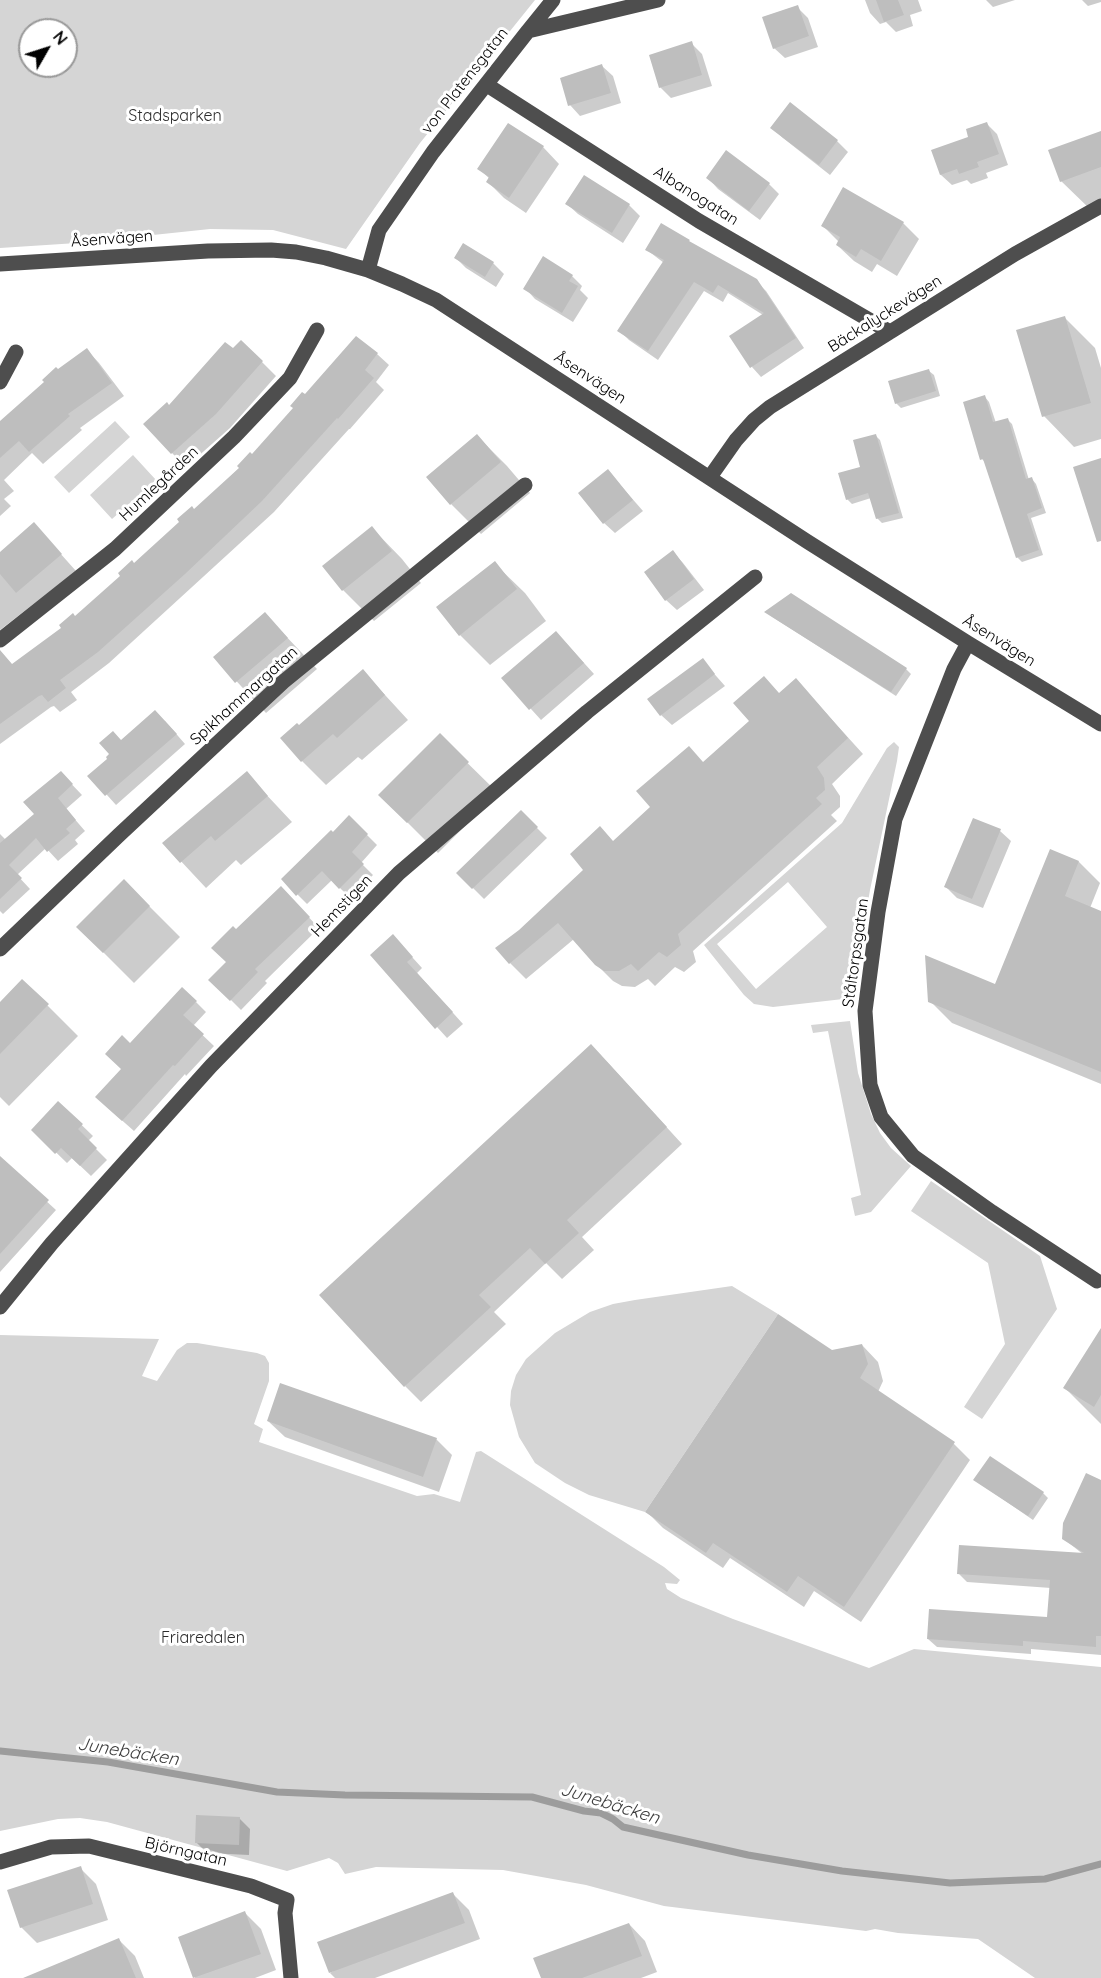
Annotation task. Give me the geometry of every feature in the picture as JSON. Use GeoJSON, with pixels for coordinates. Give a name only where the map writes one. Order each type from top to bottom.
{"type":"FeatureCollection","features":[{"type":"Feature","properties":{"kind":"street"},"geometry":{"type":"LineString","coordinates":[[528,31],[553,0]]}},
{"type":"Feature","properties":{"kind":"street","name":"von Platensgatan"},"geometry":{"type":"LineString","coordinates":[[368,270],[379,230],[433,152],[528,31],[658,0]]}},
{"type":"Feature","properties":{"kind":"street","name":"Albanogatan"},"geometry":{"type":"LineString","coordinates":[[487,86],[699,221],[890,332]]}},
{"type":"Feature","properties":{"kind":"street","name":"Bäckalyckevägen"},"geometry":{"type":"LineString","coordinates":[[710,477],[736,440],[754,420],[770,407],[1015,254],[1101,206]]}},
{"type":"Feature","properties":{"kind":"street","name":"Åsenvägen"},"geometry":{"type":"LineString","coordinates":[[0,264],[208,251],[271,250],[326,258],[368,270],[436,300],[968,643],[1101,724]]}},
{"type":"Feature","properties":{"kind":"street","name":"Humlegården"},"geometry":{"type":"LineString","coordinates":[[0,640],[116,549],[234,438],[290,378],[317,330]]}},
{"type":"Feature","properties":{"kind":"street"},"geometry":{"type":"LineString","coordinates":[[0,382],[16,352]]}},
{"type":"Feature","properties":{"kind":"street","name":"Spikhammargatan"},"geometry":{"type":"LineString","coordinates":[[0,949],[283,682],[525,485]]}},
{"type":"Feature","properties":{"kind":"street","name":"Hemstigen"},"geometry":{"type":"LineString","coordinates":[[0,1307],[52,1243],[211,1066],[399,873],[587,712],[755,578]]}},
{"type":"Feature","properties":{"kind":"street","name":"Ståltorpsgatan"},"geometry":{"type":"LineString","coordinates":[[968,643],[954,669],[895,819],[878,912],[865,1011],[870,1085],[881,1117],[913,1156],[1096,1281]]}},
{"type":"Feature","properties":{"kind":"street","name":"Björngatan"},"geometry":{"type":"LineString","coordinates":[[0,1862],[51,1847],[89,1846],[251,1886],[286,1900],[291,1978]]}},
{"type":"Feature","properties":{"kind":"green space","name":"Stadsparken"},"geometry":{"type":"Polygon","coordinates":[[[0,0],[535,0],[420,143],[346,249],[273,230],[210,229],[77,243],[0,248],[0,0]]]}},
{"type":"Feature","properties":{"kind":"green space"},"geometry":{"type":"Polygon","coordinates":[[[115,421],[130,437],[69,493],[54,477],[115,421]]]}},
{"type":"Feature","properties":{"kind":"green space"},"geometry":{"type":"Polygon","coordinates":[[[133,455],[156,480],[112,519],[90,495],[133,455]]]}},
{"type":"Feature","properties":{"kind":"green space"},"geometry":{"type":"Polygon","coordinates":[[[894,742],[899,747],[870,890],[852,998],[773,1007],[754,1004],[744,995],[704,945],[842,823],[887,748],[894,742]],[[788,882],[717,944],[756,989],[827,927],[788,882]]]}},
{"type":"Feature","properties":{"kind":"green space"},"geometry":{"type":"Polygon","coordinates":[[[850,1021],[858,1073],[871,1114],[880,1133],[891,1148],[911,1166],[871,1212],[855,1216],[851,1198],[861,1195],[828,1031],[813,1033],[811,1025],[850,1021]]]}},
{"type":"Feature","properties":{"kind":"green space"},"geometry":{"type":"Polygon","coordinates":[[[931,1181],[1040,1256],[1057,1309],[982,1419],[964,1407],[1005,1344],[988,1263],[911,1211],[931,1181]]]}},
{"type":"Feature","properties":{"kind":"green space"},"geometry":{"type":"Polygon","coordinates":[[[732,1286],[778,1314],[645,1512],[589,1495],[565,1483],[535,1463],[519,1437],[510,1405],[516,1375],[526,1359],[555,1333],[590,1312],[613,1304],[732,1286]]]}},
{"type":"Feature","properties":{"kind":"green space","name":"Friaredalen"},"geometry":{"type":"Polygon","coordinates":[[[0,1335],[159,1339],[142,1376],[157,1381],[177,1350],[187,1343],[265,1356],[269,1363],[269,1381],[254,1424],[263,1429],[259,1442],[417,1496],[434,1494],[460,1502],[476,1452],[481,1451],[664,1567],[680,1580],[677,1584],[665,1583],[667,1589],[681,1598],[869,1668],[914,1649],[1101,1667],[1101,1978],[1035,1978],[978,1939],[875,1929],[866,1931],[664,1906],[586,1885],[503,1870],[376,1867],[345,1874],[338,1863],[329,1858],[287,1871],[107,1822],[80,1818],[58,1819],[0,1831],[0,1335]]]}},
{"type":"Feature","properties":{"kind":"building"},"geometry":{"type":"Polygon","coordinates":[[[876,0],[898,0],[904,15],[884,22],[876,0]]]}},
{"type":"Feature","properties":{"kind":"building"},"geometry":{"type":"Polygon","coordinates":[[[798,5],[809,36],[773,49],[762,17],[798,5]]]}},
{"type":"Feature","properties":{"kind":"building"},"geometry":{"type":"Polygon","coordinates":[[[692,41],[702,75],[659,88],[649,55],[692,41]]]}},
{"type":"Feature","properties":{"kind":"building"},"geometry":{"type":"Polygon","coordinates":[[[602,64],[611,93],[568,106],[560,78],[602,64]]]}},
{"type":"Feature","properties":{"kind":"building"},"geometry":{"type":"Polygon","coordinates":[[[790,102],[838,140],[819,165],[770,128],[790,102]]]}},
{"type":"Feature","properties":{"kind":"building"},"geometry":{"type":"Polygon","coordinates":[[[987,122],[999,154],[977,162],[979,167],[959,174],[957,169],[940,175],[931,150],[968,137],[966,129],[987,122]]]}},
{"type":"Feature","properties":{"kind":"building"},"geometry":{"type":"Polygon","coordinates":[[[508,123],[544,146],[509,198],[486,182],[489,177],[477,169],[508,123]]]}},
{"type":"Feature","properties":{"kind":"building"},"geometry":{"type":"Polygon","coordinates":[[[1101,131],[1101,167],[1060,182],[1048,150],[1101,131]]]}},
{"type":"Feature","properties":{"kind":"building"},"geometry":{"type":"Polygon","coordinates":[[[726,150],[770,183],[749,211],[706,178],[726,150]]]}},
{"type":"Feature","properties":{"kind":"building"},"geometry":{"type":"Polygon","coordinates":[[[584,175],[630,204],[612,233],[565,204],[584,175]]]}},
{"type":"Feature","properties":{"kind":"building"},"geometry":{"type":"Polygon","coordinates":[[[843,187],[904,222],[881,261],[861,249],[856,257],[836,245],[840,237],[821,226],[843,187]]]}},
{"type":"Feature","properties":{"kind":"building"},"geometry":{"type":"Polygon","coordinates":[[[661,223],[757,279],[796,338],[750,368],[729,336],[764,313],[718,285],[713,293],[694,282],[648,351],[617,331],[664,260],[645,250],[661,223]]]}},
{"type":"Feature","properties":{"kind":"building"},"geometry":{"type":"Polygon","coordinates":[[[463,243],[494,262],[485,277],[454,258],[463,243]]]}},
{"type":"Feature","properties":{"kind":"building"},"geometry":{"type":"Polygon","coordinates":[[[543,256],[573,275],[569,281],[578,286],[562,313],[523,289],[543,256]]]}},
{"type":"Feature","properties":{"kind":"building"},"geometry":{"type":"Polygon","coordinates":[[[1065,316],[1091,403],[1042,417],[1016,330],[1065,316]]]}},
{"type":"Feature","properties":{"kind":"building"},"geometry":{"type":"Polygon","coordinates":[[[356,336],[378,353],[365,370],[374,378],[338,419],[262,501],[185,574],[98,652],[60,680],[66,688],[48,702],[42,695],[39,696],[0,724],[0,650],[12,664],[61,628],[59,625],[73,613],[75,616],[120,576],[118,573],[132,560],[134,563],[179,522],[177,519],[192,506],[194,509],[239,468],[237,466],[250,452],[252,454],[293,408],[290,406],[302,392],[305,394],[356,336]]]}},
{"type":"Feature","properties":{"kind":"building"},"geometry":{"type":"Polygon","coordinates":[[[241,340],[263,361],[216,414],[171,454],[143,424],[167,402],[169,405],[225,342],[233,348],[241,340]]]}},
{"type":"Feature","properties":{"kind":"building"},"geometry":{"type":"Polygon","coordinates":[[[87,348],[112,383],[68,414],[70,416],[29,452],[19,441],[0,458],[0,421],[44,382],[42,380],[56,367],[58,369],[87,348]]]}},
{"type":"Feature","properties":{"kind":"building"},"geometry":{"type":"Polygon","coordinates":[[[929,369],[936,391],[895,404],[888,381],[929,369]]]}},
{"type":"Feature","properties":{"kind":"building"},"geometry":{"type":"Polygon","coordinates":[[[985,395],[993,422],[1008,418],[1026,479],[1032,477],[1042,508],[1027,514],[1039,550],[1016,558],[983,459],[980,460],[963,402],[985,395]]]}},
{"type":"Feature","properties":{"kind":"building"},"geometry":{"type":"Polygon","coordinates":[[[477,434],[501,462],[450,505],[426,477],[477,434]]]}},
{"type":"Feature","properties":{"kind":"building"},"geometry":{"type":"Polygon","coordinates":[[[876,434],[899,513],[876,519],[868,493],[846,500],[838,473],[860,467],[853,440],[876,434]]]}},
{"type":"Feature","properties":{"kind":"building"},"geometry":{"type":"Polygon","coordinates":[[[1101,458],[1101,541],[1097,542],[1073,467],[1101,458]]]}},
{"type":"Feature","properties":{"kind":"building"},"geometry":{"type":"Polygon","coordinates":[[[608,469],[633,500],[603,524],[578,493],[608,469]]]}},
{"type":"Feature","properties":{"kind":"building"},"geometry":{"type":"Polygon","coordinates":[[[34,522],[62,554],[16,593],[0,574],[0,552],[34,522]]]}},
{"type":"Feature","properties":{"kind":"building"},"geometry":{"type":"Polygon","coordinates":[[[372,526],[392,551],[342,591],[322,566],[372,526]]]}},
{"type":"Feature","properties":{"kind":"building"},"geometry":{"type":"Polygon","coordinates":[[[673,550],[694,579],[665,601],[644,572],[673,550]]]}},
{"type":"Feature","properties":{"kind":"building"},"geometry":{"type":"Polygon","coordinates":[[[495,561],[517,589],[459,636],[436,607],[495,561]]]}},
{"type":"Feature","properties":{"kind":"building"},"geometry":{"type":"Polygon","coordinates":[[[791,593],[907,668],[891,692],[764,612],[791,593]]]}},
{"type":"Feature","properties":{"kind":"building"},"geometry":{"type":"Polygon","coordinates":[[[265,612],[288,638],[235,683],[213,657],[265,612]]]}},
{"type":"Feature","properties":{"kind":"building"},"geometry":{"type":"Polygon","coordinates":[[[556,631],[584,663],[529,710],[501,678],[556,631]]]}},
{"type":"Feature","properties":{"kind":"building"},"geometry":{"type":"Polygon","coordinates":[[[703,658],[715,674],[660,716],[647,699],[703,658]]]}},
{"type":"Feature","properties":{"kind":"building"},"geometry":{"type":"Polygon","coordinates":[[[363,669],[385,695],[337,738],[333,734],[301,762],[280,738],[297,723],[299,725],[363,669]]]}},
{"type":"Feature","properties":{"kind":"building"},"geometry":{"type":"Polygon","coordinates":[[[764,676],[779,693],[796,678],[848,738],[817,767],[824,778],[825,790],[816,798],[822,804],[678,934],[681,945],[667,957],[659,952],[638,971],[631,964],[619,971],[604,971],[595,965],[558,923],[509,964],[495,948],[519,930],[583,870],[570,854],[600,826],[613,841],[650,807],[636,791],[689,746],[703,762],[749,721],[733,703],[764,676]]]}},
{"type":"Feature","properties":{"kind":"building"},"geometry":{"type":"Polygon","coordinates":[[[155,710],[177,734],[105,796],[87,776],[107,759],[109,754],[99,743],[113,731],[121,740],[155,710]]]}},
{"type":"Feature","properties":{"kind":"building"},"geometry":{"type":"Polygon","coordinates":[[[440,733],[469,762],[407,823],[378,795],[440,733]]]}},
{"type":"Feature","properties":{"kind":"building"},"geometry":{"type":"Polygon","coordinates":[[[61,771],[73,784],[58,798],[76,820],[66,829],[70,833],[47,852],[36,838],[9,865],[22,878],[0,899],[0,843],[34,814],[23,802],[61,771]]]}},
{"type":"Feature","properties":{"kind":"building"},"geometry":{"type":"Polygon","coordinates":[[[247,771],[268,796],[215,841],[211,836],[180,863],[162,843],[247,771]]]}},
{"type":"Feature","properties":{"kind":"building"},"geometry":{"type":"Polygon","coordinates":[[[521,810],[538,827],[472,889],[456,873],[521,810]]]}},
{"type":"Feature","properties":{"kind":"building"},"geometry":{"type":"Polygon","coordinates":[[[349,815],[368,834],[352,852],[364,864],[339,889],[322,871],[296,896],[281,879],[349,815]]]}},
{"type":"Feature","properties":{"kind":"building"},"geometry":{"type":"Polygon","coordinates":[[[973,818],[1001,829],[972,899],[944,887],[973,818]]]}},
{"type":"Feature","properties":{"kind":"building"},"geometry":{"type":"Polygon","coordinates":[[[1050,849],[1079,861],[1065,896],[1101,911],[1101,1072],[928,1002],[925,955],[995,984],[1050,849]]]}},
{"type":"Feature","properties":{"kind":"building"},"geometry":{"type":"Polygon","coordinates":[[[124,879],[150,906],[103,953],[76,927],[124,879]]]}},
{"type":"Feature","properties":{"kind":"building"},"geometry":{"type":"Polygon","coordinates":[[[281,886],[310,917],[255,969],[258,972],[230,1001],[208,980],[226,962],[211,948],[233,926],[236,929],[281,886]]]}},
{"type":"Feature","properties":{"kind":"building"},"geometry":{"type":"Polygon","coordinates":[[[393,934],[413,957],[407,962],[453,1012],[435,1029],[370,955],[393,934]]]}},
{"type":"Feature","properties":{"kind":"building"},"geometry":{"type":"Polygon","coordinates":[[[22,979],[49,1004],[0,1054],[0,1002],[22,979]]]}},
{"type":"Feature","properties":{"kind":"building"},"geometry":{"type":"Polygon","coordinates":[[[182,987],[197,1001],[183,1015],[204,1034],[122,1121],[95,1097],[121,1069],[105,1054],[122,1035],[130,1043],[182,987]]]}},
{"type":"Feature","properties":{"kind":"building"},"geometry":{"type":"Polygon","coordinates":[[[591,1044],[667,1127],[567,1220],[579,1233],[545,1264],[530,1248],[479,1295],[491,1307],[404,1387],[319,1295],[591,1044]]]}},
{"type":"Feature","properties":{"kind":"building"},"geometry":{"type":"Polygon","coordinates":[[[58,1101],[83,1124],[78,1129],[97,1148],[80,1166],[61,1148],[55,1154],[31,1130],[58,1101]]]}},
{"type":"Feature","properties":{"kind":"building"},"geometry":{"type":"Polygon","coordinates":[[[0,1156],[49,1200],[0,1254],[0,1156]]]}},
{"type":"Feature","properties":{"kind":"building"},"geometry":{"type":"Polygon","coordinates":[[[778,1314],[832,1350],[862,1344],[868,1364],[860,1378],[955,1442],[844,1607],[798,1576],[787,1592],[713,1543],[706,1553],[645,1512],[778,1314]]]}},
{"type":"Feature","properties":{"kind":"building"},"geometry":{"type":"Polygon","coordinates":[[[1101,1328],[1101,1395],[1094,1407],[1063,1388],[1101,1328]]]}},
{"type":"Feature","properties":{"kind":"building"},"geometry":{"type":"Polygon","coordinates":[[[280,1383],[437,1438],[423,1477],[267,1421],[280,1383]]]}},
{"type":"Feature","properties":{"kind":"building"},"geometry":{"type":"Polygon","coordinates":[[[990,1456],[1044,1492],[1028,1516],[973,1480],[990,1456]]]}},
{"type":"Feature","properties":{"kind":"building"},"geometry":{"type":"Polygon","coordinates":[[[1086,1473],[1101,1480],[1101,1636],[1096,1636],[1096,1647],[1023,1641],[1023,1646],[927,1639],[929,1609],[1047,1617],[1050,1580],[957,1574],[959,1545],[1084,1553],[1062,1539],[1063,1523],[1086,1473]]]}},
{"type":"Feature","properties":{"kind":"building"},"geometry":{"type":"Polygon","coordinates":[[[196,1815],[240,1817],[239,1845],[195,1843],[196,1815]]]}},
{"type":"Feature","properties":{"kind":"building"},"geometry":{"type":"Polygon","coordinates":[[[81,1866],[93,1904],[20,1928],[7,1890],[81,1866]]]}},
{"type":"Feature","properties":{"kind":"building"},"geometry":{"type":"Polygon","coordinates":[[[453,1892],[465,1923],[329,1973],[317,1942],[453,1892]]]}},
{"type":"Feature","properties":{"kind":"building"},"geometry":{"type":"Polygon","coordinates":[[[245,1911],[261,1954],[193,1978],[178,1937],[245,1911]]]}},
{"type":"Feature","properties":{"kind":"building"},"geometry":{"type":"Polygon","coordinates":[[[629,1923],[642,1956],[582,1978],[541,1978],[533,1958],[629,1923]]]}},
{"type":"Feature","properties":{"kind":"building"},"geometry":{"type":"Polygon","coordinates":[[[119,1938],[136,1978],[23,1978],[119,1938]]]}},
{"type":"Feature","properties":{"kind":"waterway","name":"Junebäcken"},"geometry":{"type":"LineString","coordinates":[[0,1751],[108,1762],[277,1792],[532,1797],[584,1811],[601,1813],[623,1827],[748,1855],[842,1871],[950,1883],[1045,1879],[1101,1864]]}}]}
